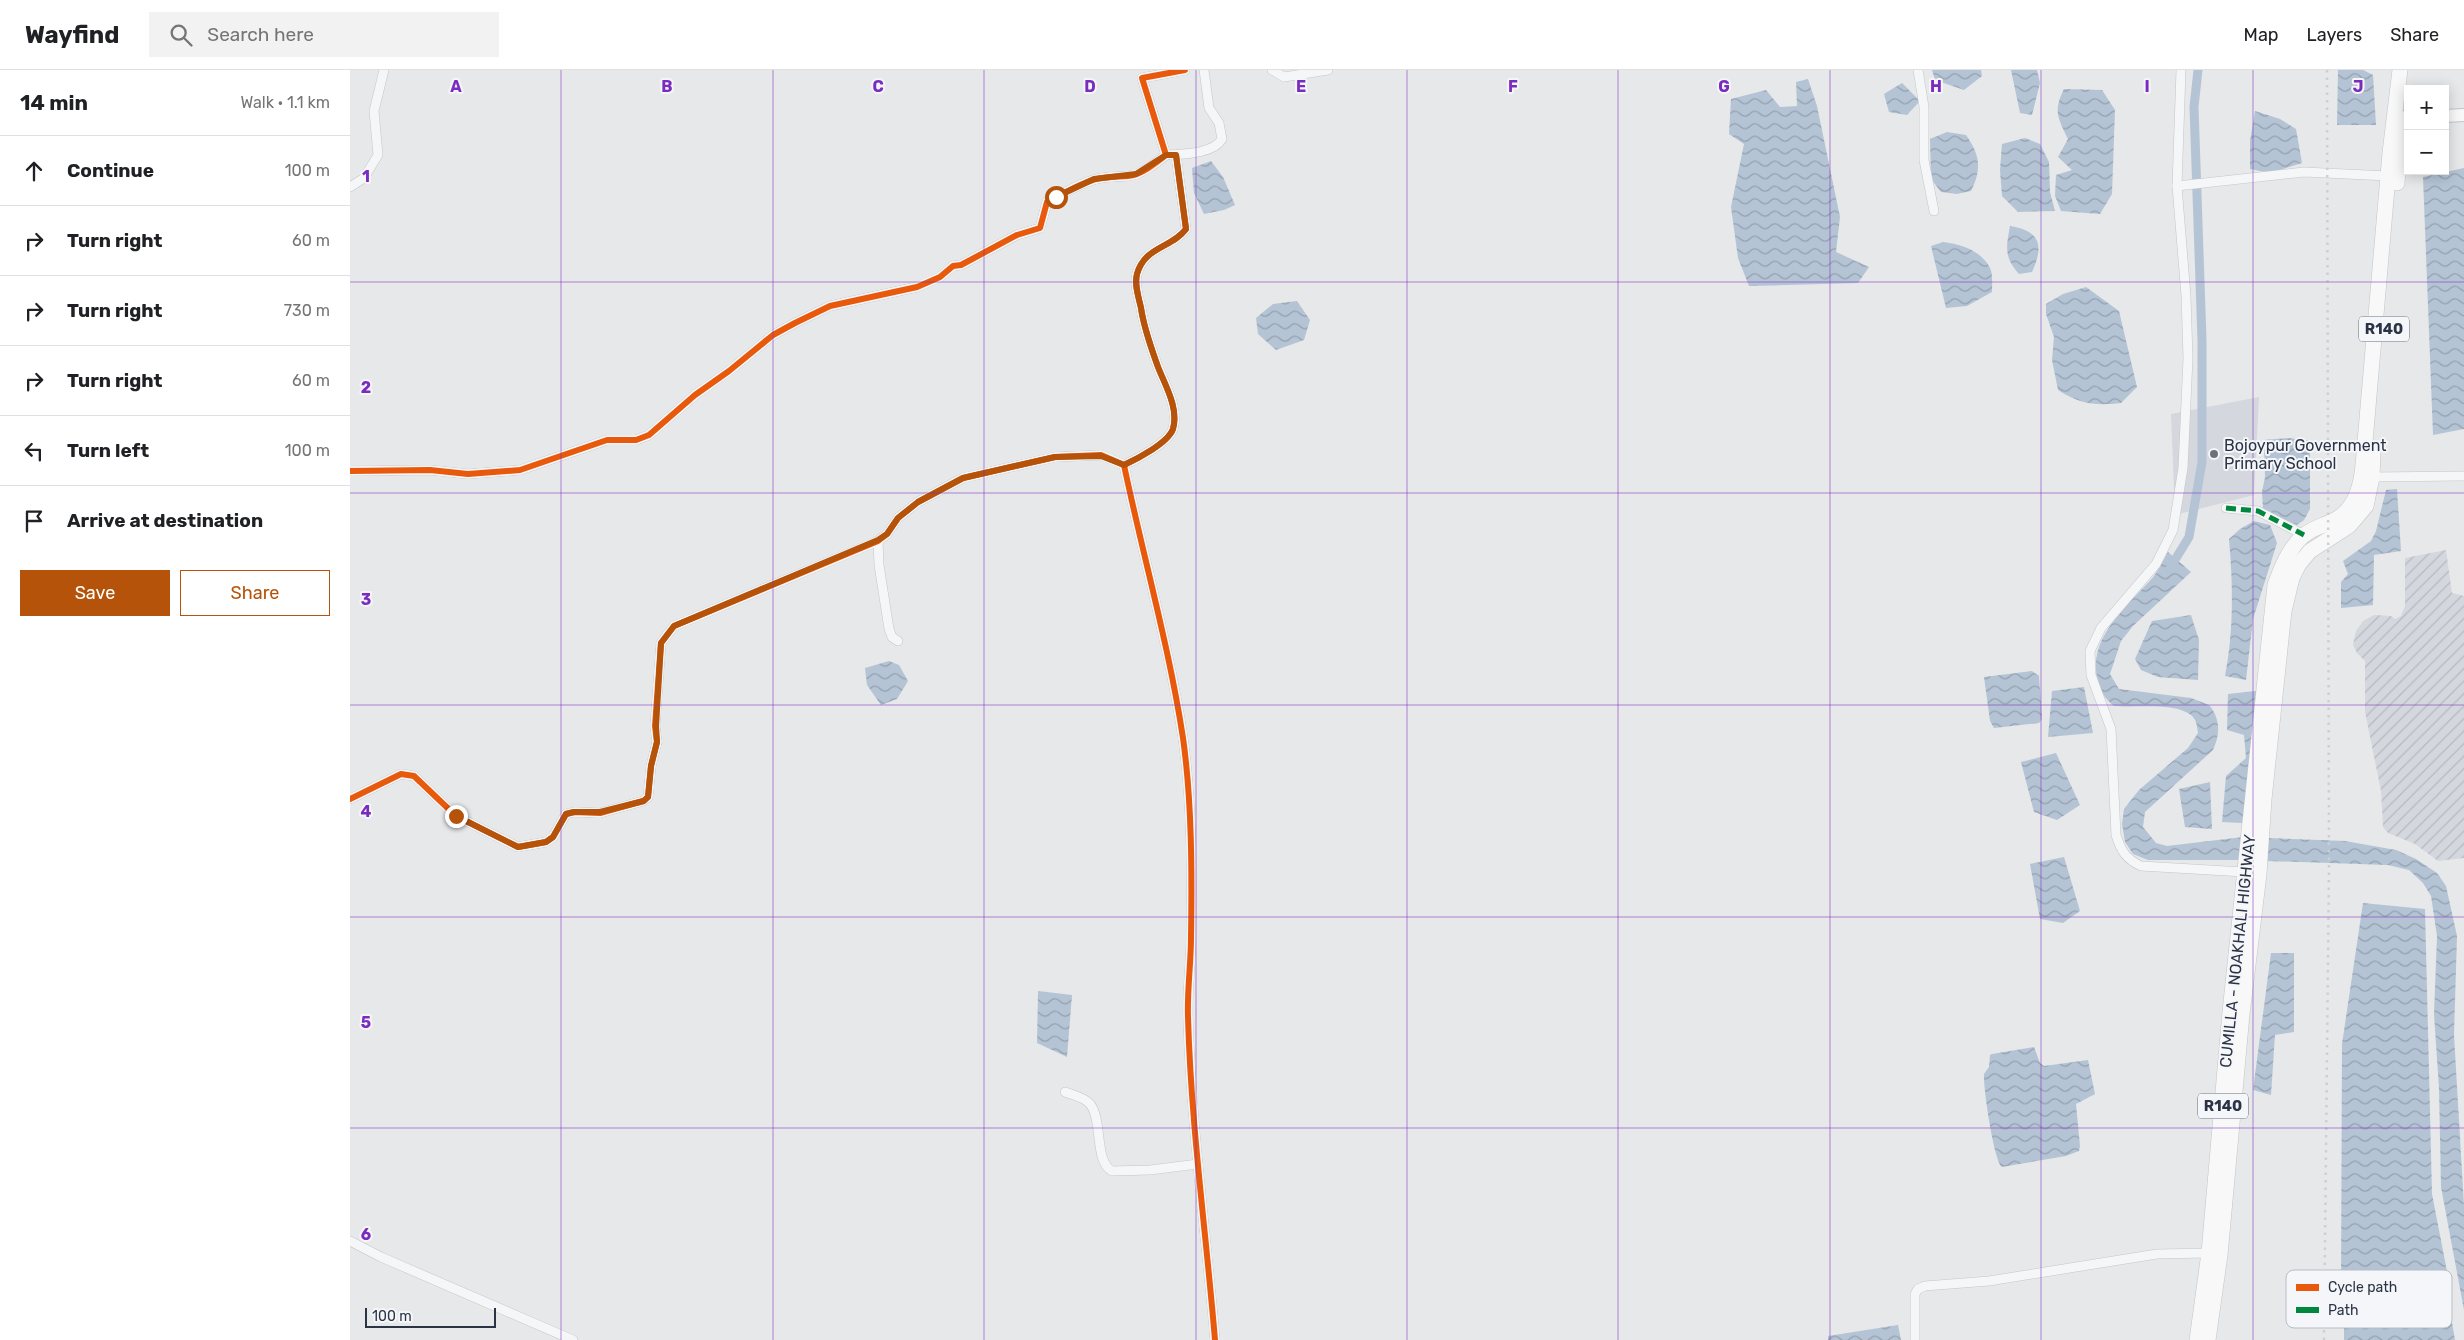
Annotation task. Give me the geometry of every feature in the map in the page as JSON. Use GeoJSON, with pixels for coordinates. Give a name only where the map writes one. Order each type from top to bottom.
{"type":"FeatureCollection","features":[{"type":"Feature","properties":{"kind":"main road","name":"R140"},"geometry":{"type":"LineString","coordinates":[[2268,716],[2284,611],[2292,578],[2299,564],[2310,551],[2355,520],[2366,506],[2372,477],[2400,70]]}},
{"type":"Feature","properties":{"kind":"main road","name":"R140"},"geometry":{"type":"LineString","coordinates":[[2409,85],[2410,70]]}},
{"type":"Feature","properties":{"kind":"main road"},"geometry":{"type":"LineString","coordinates":[[2449,116],[2464,115]]}},
{"type":"Feature","properties":{"kind":"main road","name":"R140"},"geometry":{"type":"LineString","coordinates":[[2268,716],[2275,585],[2281,568],[2304,535],[2327,525],[2347,511],[2359,486],[2365,442],[2380,264],[2393,179],[2404,127]]}},
{"type":"Feature","properties":{"kind":"main road","name":"CUMILLA - NOAKHALI HIGHWAY"},"geometry":{"type":"LineString","coordinates":[[2197,1340],[2209,1253],[2244,872],[2258,799],[2268,716]]}},
{"type":"Feature","properties":{"kind":"main road","name":"CUMILLA - NOAKHALI HIGHWAY"},"geometry":{"type":"LineString","coordinates":[[2208,1340],[2220,1255],[2242,1014],[2259,874],[2258,799]]}},
{"type":"Feature","properties":{"kind":"street"},"geometry":{"type":"LineString","coordinates":[[350,187],[364,178],[378,155],[374,111],[384,70]]}},
{"type":"Feature","properties":{"kind":"street"},"geometry":{"type":"LineString","coordinates":[[1124,465],[1162,442],[1172,430],[1173,412],[1169,392],[1144,328],[1136,285],[1137,274],[1155,249],[1181,235],[1186,229],[1171,155],[1141,74],[1185,70]]}},
{"type":"Feature","properties":{"kind":"street"},"geometry":{"type":"LineString","coordinates":[[350,471],[430,470],[468,474],[520,470],[607,440],[636,440],[649,435],[695,395],[729,371],[773,335],[795,323],[830,306],[917,287],[932,281],[953,266],[960,265],[1017,235],[1040,228],[1047,202],[1094,179],[1136,174],[1171,155],[1215,147],[1222,139],[1219,124],[1209,108],[1204,70]]}},
{"type":"Feature","properties":{"kind":"street"},"geometry":{"type":"LineString","coordinates":[[1272,70],[1284,77],[1328,70]]}},
{"type":"Feature","properties":{"kind":"street"},"geometry":{"type":"LineString","coordinates":[[1918,70],[1924,107],[1924,160],[1934,211]]}},
{"type":"Feature","properties":{"kind":"street"},"geometry":{"type":"LineString","coordinates":[[2181,70],[2179,186],[2188,358],[2183,468],[2172,530],[2156,564],[2101,628],[2090,651],[2091,675],[2111,729],[2116,835],[2120,848],[2127,859],[2141,866],[2244,872]]}},
{"type":"Feature","properties":{"kind":"street"},"geometry":{"type":"LineString","coordinates":[[2179,186],[2304,172],[2393,179]]}},
{"type":"Feature","properties":{"kind":"street"},"geometry":{"type":"LineString","coordinates":[[350,799],[401,774],[408,774],[414,776],[456,816],[518,847],[546,842],[553,837],[566,814],[574,812],[600,812],[644,801],[648,797],[651,766],[657,742],[656,726],[661,643],[674,626],[878,540],[887,534],[898,518],[918,502],[963,478],[1055,457],[1101,456],[1124,465]]}},
{"type":"Feature","properties":{"kind":"street"},"geometry":{"type":"LineString","coordinates":[[1124,465],[1168,661],[1183,739],[1188,794],[1190,871],[1191,938],[1187,995],[1189,1078],[1215,1340]]}},
{"type":"Feature","properties":{"kind":"street"},"geometry":{"type":"LineString","coordinates":[[2372,477],[2464,476]]}},
{"type":"Feature","properties":{"kind":"street"},"geometry":{"type":"LineString","coordinates":[[2226,508],[2258,511],[2304,535]]}},
{"type":"Feature","properties":{"kind":"street"},"geometry":{"type":"LineString","coordinates":[[878,540],[879,565],[889,630],[892,637],[898,641]]}},
{"type":"Feature","properties":{"kind":"street"},"geometry":{"type":"LineString","coordinates":[[1065,1092],[1082,1098],[1092,1107],[1104,1163],[1112,1171],[1150,1170],[1198,1164]]}},
{"type":"Feature","properties":{"kind":"street"},"geometry":{"type":"LineString","coordinates":[[350,1241],[390,1261],[573,1340]]}},
{"type":"Feature","properties":{"kind":"street"},"geometry":{"type":"LineString","coordinates":[[1915,1340],[1915,1294],[1918,1289],[1925,1286],[1989,1281],[2157,1254],[2209,1253]]}},
{"type":"Feature","properties":{"kind":"shaded area","name":"Bojoypur Government Primary School"},"geometry":{"type":"Polygon","coordinates":[[[2259,397],[2254,495],[2175,515],[2171,414],[2259,397]]]}},
{"type":"Feature","properties":{"kind":"shaded area"},"geometry":{"type":"Polygon","coordinates":[[[2446,550],[2452,593],[2464,596],[2464,858],[2438,861],[2415,844],[2388,833],[2383,827],[2381,791],[2365,712],[2365,661],[2357,653],[2353,645],[2356,631],[2363,621],[2374,615],[2391,616],[2395,619],[2401,616],[2405,606],[2405,558],[2446,550]]]}},
{"type":"Feature","properties":{"kind":"water"},"geometry":{"type":"Polygon","coordinates":[[[1932,70],[1981,70],[1982,76],[1964,90],[1935,80],[1932,70]]]}},
{"type":"Feature","properties":{"kind":"water"},"geometry":{"type":"Polygon","coordinates":[[[2011,70],[2037,70],[2040,83],[2032,115],[2020,113],[2011,70]]]}},
{"type":"Feature","properties":{"kind":"water"},"geometry":{"type":"Polygon","coordinates":[[[2338,70],[2363,70],[2373,75],[2376,125],[2337,125],[2338,70]]]}},
{"type":"Feature","properties":{"kind":"water"},"geometry":{"type":"Polygon","coordinates":[[[1808,79],[1817,106],[1840,217],[1836,252],[1869,267],[1858,283],[1749,286],[1738,258],[1731,207],[1744,144],[1729,134],[1731,99],[1766,90],[1780,107],[1797,106],[1796,82],[1808,79]]]}},
{"type":"Feature","properties":{"kind":"water"},"geometry":{"type":"Polygon","coordinates":[[[1902,83],[1920,101],[1907,115],[1889,112],[1884,94],[1902,83]]]}},
{"type":"Feature","properties":{"kind":"water"},"geometry":{"type":"Polygon","coordinates":[[[2064,89],[2102,90],[2115,110],[2112,194],[2100,214],[2061,211],[2055,196],[2056,175],[2072,170],[2058,157],[2068,139],[2058,114],[2059,103],[2064,89]]]}},
{"type":"Feature","properties":{"kind":"water"},"geometry":{"type":"Polygon","coordinates":[[[2255,111],[2280,119],[2296,129],[2302,163],[2270,173],[2250,169],[2250,141],[2255,111]]]}},
{"type":"Feature","properties":{"kind":"water"},"geometry":{"type":"Polygon","coordinates":[[[1947,132],[1966,135],[1977,156],[1977,176],[1971,191],[1957,194],[1941,192],[1931,179],[1930,139],[1947,132]]]}},
{"type":"Feature","properties":{"kind":"water"},"geometry":{"type":"Polygon","coordinates":[[[2025,138],[2040,144],[2049,162],[2050,192],[2055,211],[2018,212],[2002,196],[2000,170],[2002,144],[2025,138]]]}},
{"type":"Feature","properties":{"kind":"water"},"geometry":{"type":"Polygon","coordinates":[[[1211,161],[1223,177],[1235,205],[1224,210],[1204,214],[1194,193],[1192,168],[1211,161]]]}},
{"type":"Feature","properties":{"kind":"water"},"geometry":{"type":"Polygon","coordinates":[[[2464,168],[2464,429],[2433,435],[2423,177],[2449,175],[2449,171],[2464,168]]]}},
{"type":"Feature","properties":{"kind":"water"},"geometry":{"type":"Polygon","coordinates":[[[2010,226],[2028,232],[2037,241],[2038,255],[2032,272],[2019,274],[2011,262],[2007,252],[2010,226]]]}},
{"type":"Feature","properties":{"kind":"water"},"geometry":{"type":"Polygon","coordinates":[[[1943,242],[1970,249],[1986,262],[1991,270],[1992,292],[1967,306],[1946,308],[1931,246],[1943,242]]]}},
{"type":"Feature","properties":{"kind":"water"},"geometry":{"type":"Polygon","coordinates":[[[2086,287],[2119,311],[2137,387],[2121,403],[2088,403],[2058,390],[2052,360],[2054,337],[2046,314],[2046,304],[2063,294],[2086,287]]]}},
{"type":"Feature","properties":{"kind":"water"},"geometry":{"type":"Polygon","coordinates":[[[1297,301],[1310,320],[1304,340],[1276,350],[1258,334],[1256,318],[1273,304],[1297,301]]]}},
{"type":"Feature","properties":{"kind":"water"},"geometry":{"type":"Polygon","coordinates":[[[2289,438],[2310,441],[2310,509],[2304,520],[2297,525],[2268,513],[2263,508],[2262,492],[2265,477],[2264,440],[2289,438]]]}},
{"type":"Feature","properties":{"kind":"water"},"geometry":{"type":"Polygon","coordinates":[[[2397,489],[2401,551],[2374,555],[2373,605],[2341,608],[2341,582],[2348,574],[2343,561],[2371,541],[2376,531],[2386,490],[2397,489]]]}},
{"type":"Feature","properties":{"kind":"water"},"geometry":{"type":"Polygon","coordinates":[[[2254,521],[2270,525],[2277,543],[2253,619],[2246,680],[2225,676],[2232,608],[2229,539],[2240,529],[2254,521]]]}},
{"type":"Feature","properties":{"kind":"water"},"geometry":{"type":"Polygon","coordinates":[[[2168,552],[2191,572],[2133,626],[2121,641],[2110,674],[2119,689],[2191,698],[2209,705],[2216,716],[2218,733],[2213,750],[2145,812],[2143,827],[2156,843],[2167,846],[2243,837],[2345,841],[2396,850],[2416,859],[2437,873],[2446,886],[2457,936],[2454,1035],[2464,1206],[2464,1310],[2441,1187],[2439,1088],[2434,1014],[2437,936],[2431,896],[2423,883],[2409,870],[2388,865],[2238,860],[2148,860],[2133,854],[2125,842],[2122,824],[2124,809],[2139,790],[2188,748],[2198,733],[2191,715],[2175,708],[2114,706],[2107,700],[2097,677],[2096,662],[2105,634],[2123,609],[2154,576],[2168,552]]]}},
{"type":"Feature","properties":{"kind":"water"},"geometry":{"type":"Polygon","coordinates":[[[2191,615],[2199,640],[2198,680],[2158,677],[2141,670],[2135,659],[2152,621],[2191,615]]]}},
{"type":"Feature","properties":{"kind":"water"},"geometry":{"type":"Polygon","coordinates":[[[889,661],[899,665],[908,681],[897,699],[881,705],[867,685],[865,668],[889,661]]]}},
{"type":"Feature","properties":{"kind":"water"},"geometry":{"type":"Polygon","coordinates":[[[2032,671],[2039,676],[2042,719],[2039,723],[1994,728],[1990,721],[1984,677],[2032,671]]]}},
{"type":"Feature","properties":{"kind":"water"},"geometry":{"type":"Polygon","coordinates":[[[2084,687],[2093,733],[2048,737],[2052,691],[2084,687]]]}},
{"type":"Feature","properties":{"kind":"water"},"geometry":{"type":"Polygon","coordinates":[[[2264,690],[2242,823],[2222,822],[2226,776],[2246,758],[2244,735],[2227,730],[2228,694],[2264,690]]]}},
{"type":"Feature","properties":{"kind":"water"},"geometry":{"type":"Polygon","coordinates":[[[2056,753],[2080,805],[2057,820],[2034,812],[2021,762],[2056,753]]]}},
{"type":"Feature","properties":{"kind":"water"},"geometry":{"type":"Polygon","coordinates":[[[2210,782],[2212,829],[2185,827],[2179,789],[2210,782]]]}},
{"type":"Feature","properties":{"kind":"water"},"geometry":{"type":"Polygon","coordinates":[[[2064,857],[2080,911],[2063,923],[2040,919],[2030,864],[2064,857]]]}},
{"type":"Feature","properties":{"kind":"water"},"geometry":{"type":"Polygon","coordinates":[[[2363,903],[2425,909],[2432,1194],[2447,1270],[2341,1270],[2342,1044],[2363,903]]]}},
{"type":"Feature","properties":{"kind":"water"},"geometry":{"type":"Polygon","coordinates":[[[2271,953],[2294,953],[2294,1032],[2275,1035],[2271,1095],[2253,1090],[2271,953]]]}},
{"type":"Feature","properties":{"kind":"water"},"geometry":{"type":"Polygon","coordinates":[[[1038,991],[1072,995],[1067,1057],[1037,1043],[1038,991]]]}},
{"type":"Feature","properties":{"kind":"water"},"geometry":{"type":"Polygon","coordinates":[[[2034,1047],[2040,1063],[2044,1066],[2088,1060],[2095,1094],[2076,1104],[2079,1151],[2066,1156],[2002,1167],[1996,1152],[1987,1108],[1984,1074],[1989,1067],[1990,1055],[2034,1047]]]}},
{"type":"Feature","properties":{"kind":"water"},"geometry":{"type":"Polygon","coordinates":[[[2452,1322],[2455,1340],[2344,1340],[2344,1328],[2452,1328],[2452,1322]]]}},
{"type":"Feature","properties":{"kind":"water"},"geometry":{"type":"Polygon","coordinates":[[[1898,1325],[1901,1340],[1828,1340],[1828,1336],[1898,1325]]]}},
{"type":"Feature","properties":{"kind":"waterway"},"geometry":{"type":"LineString","coordinates":[[2170,568],[2189,537],[2202,462],[2202,340],[2194,107],[2198,70]]}},
{"type":"Feature","properties":{"kind":"railway"},"geometry":{"type":"LineString","coordinates":[[2325,1270],[2329,865],[2327,70]]}},
{"type":"Feature","properties":{"kind":"railway"},"geometry":{"type":"LineString","coordinates":[[2324,1328],[2324,1340]]}},
{"type":"Feature","properties":{"kind":"marked path"},"geometry":{"type":"LineString","coordinates":[[2226,508],[2258,511],[2304,535]]}},
{"type":"Feature","properties":{"kind":"cycle path"},"geometry":{"type":"LineString","coordinates":[[350,471],[430,470],[468,474],[520,470],[607,440],[636,440],[649,435],[695,395],[729,371],[773,335],[795,323],[830,306],[917,287],[940,277],[953,266],[961,265],[1017,235],[1040,228],[1047,202],[1081,184],[1107,177],[1133,175],[1153,165],[1166,155],[1142,78],[1185,70]]}},
{"type":"Feature","properties":{"kind":"cycle path"},"geometry":{"type":"LineString","coordinates":[[1176,155],[1186,229],[1174,240],[1152,252],[1146,258],[1137,274],[1136,283],[1146,331],[1173,405],[1173,429],[1165,440],[1124,465],[1171,669],[1186,762],[1190,812],[1191,863],[1191,947],[1188,1007],[1190,1057],[1195,1138],[1215,1340]]}},
{"type":"Feature","properties":{"kind":"cycle path"},"geometry":{"type":"LineString","coordinates":[[350,799],[401,774],[414,776],[456,816],[518,847],[546,842],[553,837],[566,814],[574,812],[600,813],[643,801],[648,797],[651,766],[657,742],[655,726],[661,643],[674,626],[878,541],[887,534],[898,518],[918,502],[963,478],[1055,457],[1101,455],[1124,465]]}},
{"type":"Feature","properties":{"kind":"place","name":"Bojoypur Government Primary School"},"geometry":{"type":"Point","coordinates":[2214,454]}},
{"type":"Feature","properties":{"kind":"route"},"geometry":{"type":"LineString","coordinates":[[456,816],[518,847],[534,846],[546,842],[553,837],[566,814],[619,809],[644,801],[648,797],[651,766],[657,742],[656,726],[661,643],[674,626],[878,540],[887,534],[898,518],[918,502],[963,478],[1055,457],[1101,456],[1124,465],[1162,442],[1172,430],[1173,412],[1169,392],[1158,368],[1144,328],[1136,285],[1137,274],[1143,263],[1155,249],[1181,235],[1186,229],[1183,193],[1176,155],[1166,155],[1136,174],[1130,176],[1112,175],[1094,179],[1056,197]]}}]}
